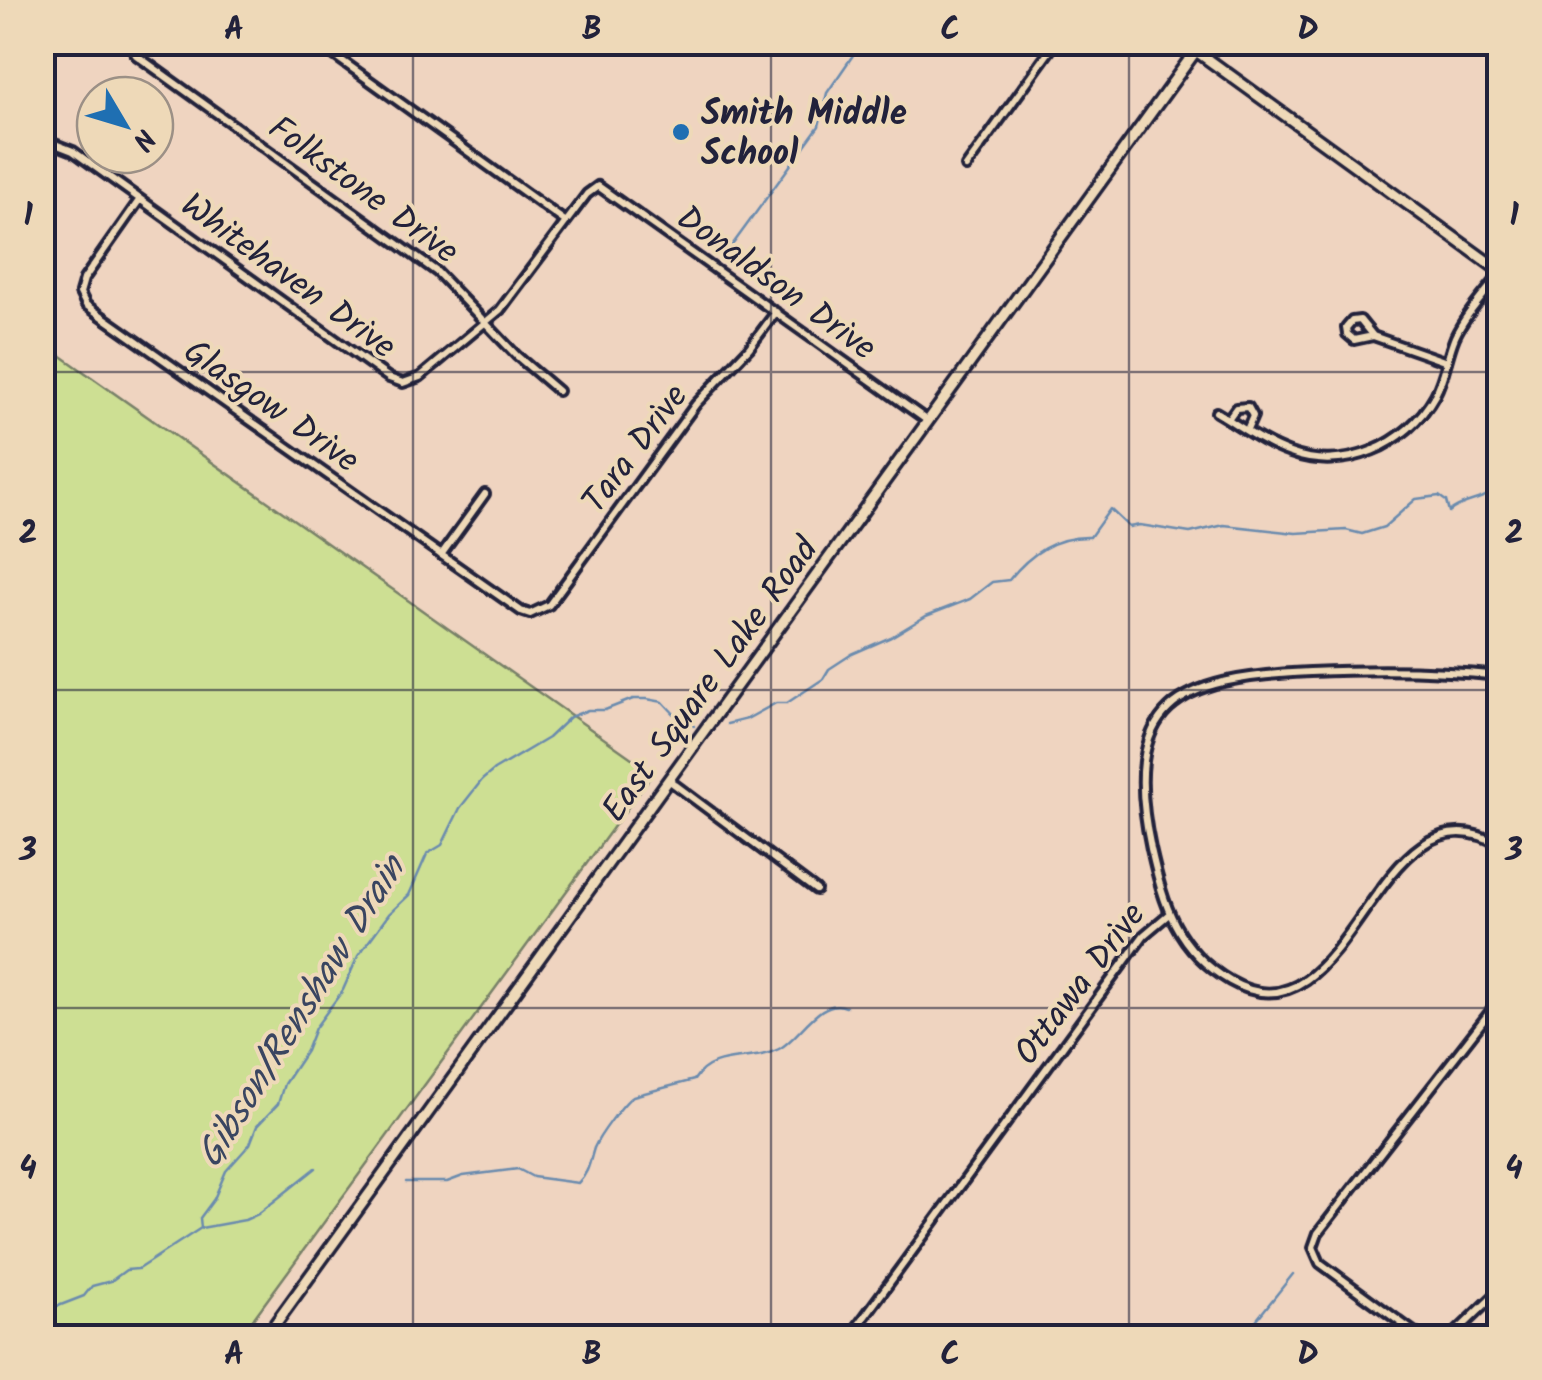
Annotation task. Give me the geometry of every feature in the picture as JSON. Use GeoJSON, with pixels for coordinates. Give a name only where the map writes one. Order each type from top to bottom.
{"type":"FeatureCollection","features":[{"type":"Feature","properties":{"kind":"main road"},"geometry":{"type":"LineString","coordinates":[[1184,42],[1199,47],[1500,273]]}},
{"type":"Feature","properties":{"kind":"main road","name":"East Square Lake Road"},"geometry":{"type":"LineString","coordinates":[[265,1338],[1199,47]]}},
{"type":"Feature","properties":{"kind":"street","name":"Folkstone Drive"},"geometry":{"type":"LineString","coordinates":[[129,42],[136,56],[437,272],[517,356],[558,390]]}},
{"type":"Feature","properties":{"kind":"street"},"geometry":{"type":"LineString","coordinates":[[316,42],[566,222],[508,302],[486,322]]}},
{"type":"Feature","properties":{"kind":"street"},"geometry":{"type":"LineString","coordinates":[[966,167],[1056,42]]}},
{"type":"Feature","properties":{"kind":"street","name":"Whitehaven Drive"},"geometry":{"type":"LineString","coordinates":[[42,149],[55,144],[66,147],[389,378],[409,383],[486,322]]}},
{"type":"Feature","properties":{"kind":"street","name":"Donaldson Drive"},"geometry":{"type":"LineString","coordinates":[[566,222],[595,186],[604,189],[929,422]]}},
{"type":"Feature","properties":{"kind":"street","name":"Glasgow Drive"},"geometry":{"type":"LineString","coordinates":[[140,199],[84,279],[80,293],[86,305],[520,610],[534,614]]}},
{"type":"Feature","properties":{"kind":"street"},"geometry":{"type":"LineString","coordinates":[[1216,412],[1286,452],[1311,459],[1342,460],[1364,455],[1396,438],[1426,408],[1436,393],[1458,330],[1500,273]]}},
{"type":"Feature","properties":{"kind":"street","name":"Tara Drive"},"geometry":{"type":"LineString","coordinates":[[534,614],[549,605],[696,404],[749,348],[776,312]]}},
{"type":"Feature","properties":{"kind":"street"},"geometry":{"type":"LineString","coordinates":[[1373,336],[1447,362]]}},
{"type":"Feature","properties":{"kind":"street"},"geometry":{"type":"LineString","coordinates":[[1228,420],[1236,408],[1248,407],[1253,416],[1247,430]]}},
{"type":"Feature","properties":{"kind":"street"},"geometry":{"type":"LineString","coordinates":[[442,555],[484,494]]}},
{"type":"Feature","properties":{"kind":"street","name":"Ottawa Drive"},"geometry":{"type":"LineString","coordinates":[[849,1338],[1144,935],[1169,914],[1150,845],[1142,773],[1145,751],[1154,730],[1180,699],[1206,684],[1270,674],[1392,669],[1500,676]]}},
{"type":"Feature","properties":{"kind":"street"},"geometry":{"type":"LineString","coordinates":[[670,781],[816,890]]}},
{"type":"Feature","properties":{"kind":"street"},"geometry":{"type":"LineString","coordinates":[[1169,914],[1194,951],[1227,979],[1260,992],[1284,990],[1306,980],[1323,966],[1419,846],[1453,832],[1479,835],[1500,845]]}},
{"type":"Feature","properties":{"kind":"street"},"geometry":{"type":"LineString","coordinates":[[1422,1338],[1314,1256],[1316,1238],[1500,999]]}},
{"type":"Feature","properties":{"kind":"street"},"geometry":{"type":"LineString","coordinates":[[1450,1338],[1500,1290]]}},
{"type":"Feature","properties":{"kind":"green space"},"geometry":{"type":"Polygon","coordinates":[[[43,343],[653,773],[240,1337],[43,1337],[43,343]]]}},
{"type":"Feature","properties":{"kind":"waterway"},"geometry":{"type":"LineString","coordinates":[[722,259],[819,126],[827,93],[862,42]]}},
{"type":"Feature","properties":{"kind":"waterway"},"geometry":{"type":"LineString","coordinates":[[42,311],[53,308]]}},
{"type":"Feature","properties":{"kind":"waterway","name":"Gibson/Renshaw Drain"},"geometry":{"type":"LineString","coordinates":[[727,724],[747,719],[776,703],[787,703],[852,654],[926,616],[970,599],[992,582],[1009,580],[1044,548],[1077,537],[1090,537],[1110,509],[1129,527],[1140,525],[1190,533],[1224,525],[1296,533],[1346,530],[1362,534],[1384,527],[1416,499],[1439,496],[1446,501],[1449,512],[1488,495],[1500,485]]}},
{"type":"Feature","properties":{"kind":"waterway","name":"Gibson/Renshaw Drain"},"geometry":{"type":"LineString","coordinates":[[201,1228],[200,1218],[214,1199],[226,1171],[250,1144],[257,1126],[278,1104],[284,1084],[306,1051],[315,1028],[343,990],[358,956],[389,914],[409,895],[427,854],[442,845],[460,808],[482,780],[548,738],[570,717],[588,710],[605,710],[633,699],[647,699],[663,702],[678,718],[694,726]]}},
{"type":"Feature","properties":{"kind":"waterway"},"geometry":{"type":"LineString","coordinates":[[406,1182],[447,1182],[463,1176],[518,1169],[533,1177],[578,1183],[601,1136],[633,1096],[694,1080],[722,1061],[779,1049],[828,1007],[846,1007]]}},
{"type":"Feature","properties":{"kind":"waterway"},"geometry":{"type":"LineString","coordinates":[[42,1316],[84,1296],[92,1286],[111,1281],[126,1270],[138,1269],[201,1228],[258,1214],[316,1168]]}},
{"type":"Feature","properties":{"kind":"waterway"},"geometry":{"type":"LineString","coordinates":[[1242,1338],[1293,1274]]}},
{"type":"Feature","properties":{"kind":"place","name":"Smith Middle School"},"geometry":{"type":"Point","coordinates":[681,132]}}]}
